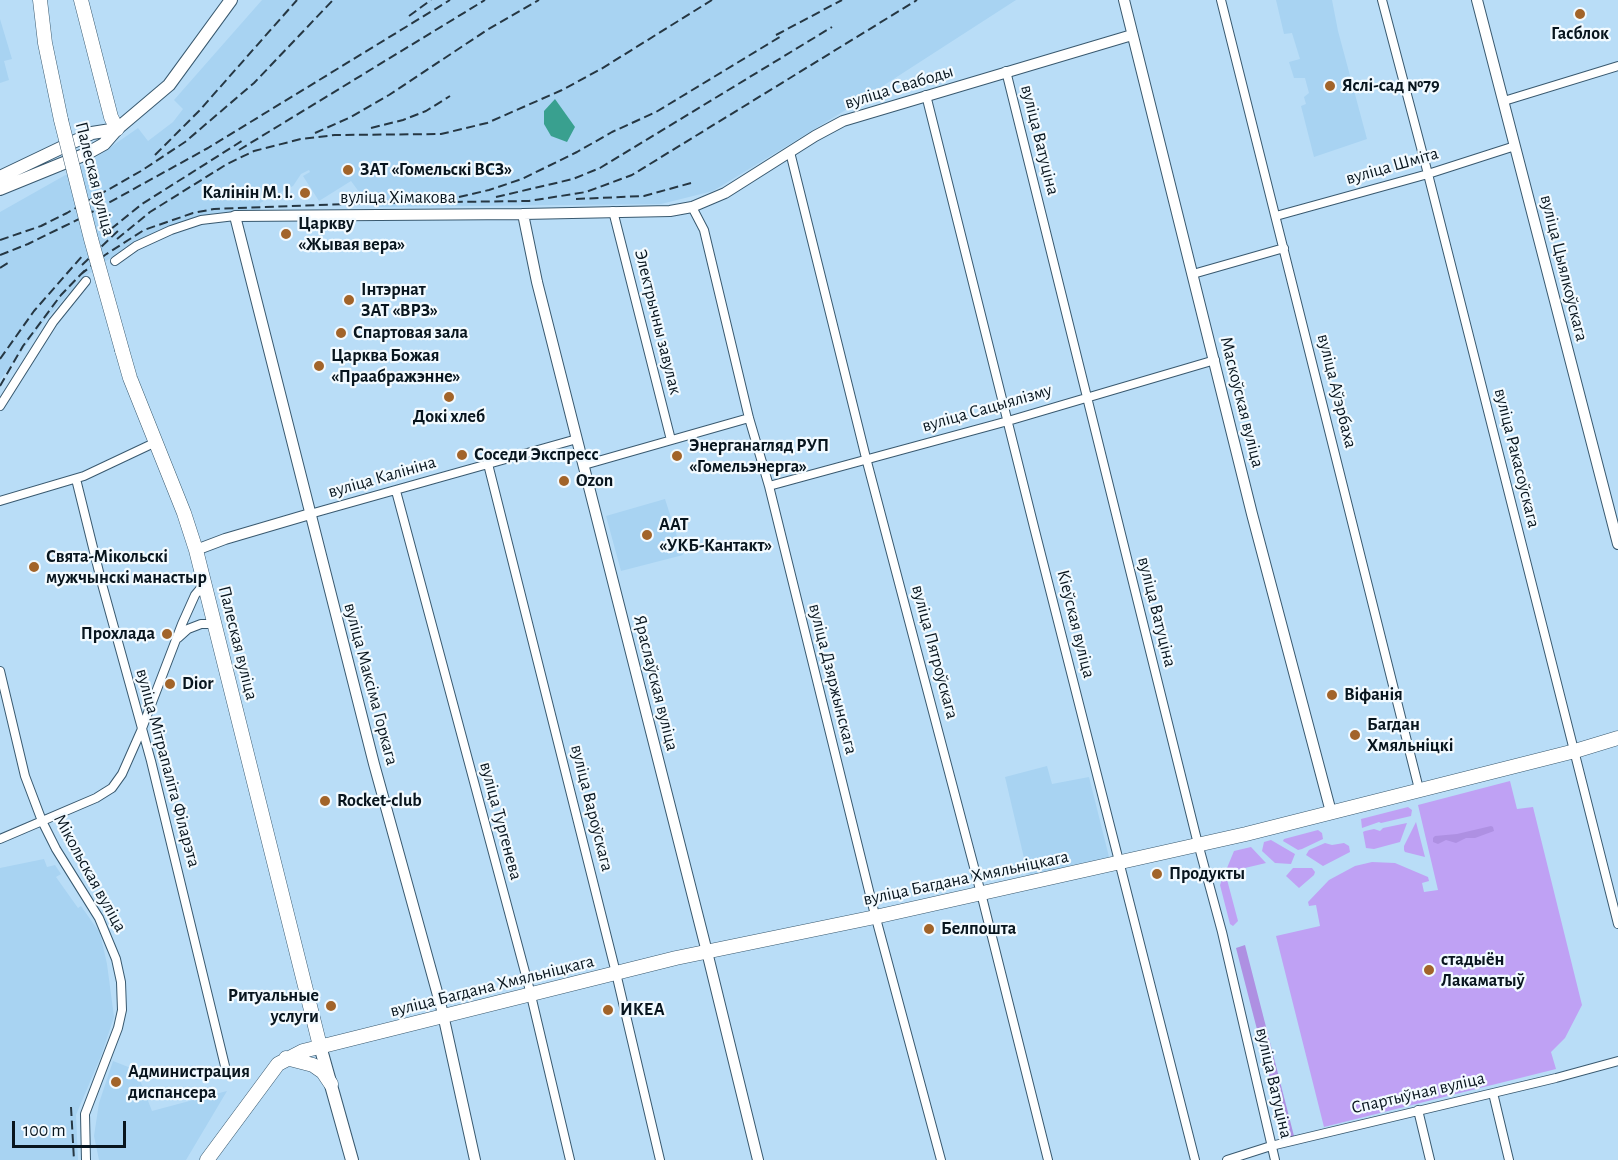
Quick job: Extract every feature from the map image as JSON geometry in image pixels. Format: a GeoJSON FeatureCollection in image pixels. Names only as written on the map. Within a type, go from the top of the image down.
{"type":"FeatureCollection","features":[{"type":"Feature","properties":{"kind":"main road","name":"Палеская вуліца"},"geometry":{"type":"LineString","coordinates":[[40,0],[45,43],[61,120],[122,350],[154,443],[180,504],[196,550],[320,1046],[352,1160]]}},
{"type":"Feature","properties":{"kind":"main road"},"geometry":{"type":"LineString","coordinates":[[81,0],[111,117],[117,129]]}},
{"type":"Feature","properties":{"kind":"main road"},"geometry":{"type":"LineString","coordinates":[[0,189],[92,133],[117,129],[170,85],[231,0]]}},
{"type":"Feature","properties":{"kind":"main road"},"geometry":{"type":"LineString","coordinates":[[0,177],[28,170]]}},
{"type":"Feature","properties":{"kind":"main road","name":"вуліца Багдана Хмяльніцкага"},"geometry":{"type":"LineString","coordinates":[[286,1058],[320,1046],[616,973],[1198,845],[1575,751],[1618,738]]}},
{"type":"Feature","properties":{"kind":"main road"},"geometry":{"type":"LineString","coordinates":[[207,1160],[278,1064],[286,1058],[313,1065],[323,1072],[332,1084]]}},
{"type":"Feature","properties":{"kind":"street","name":"Маскоўская вуліца"},"geometry":{"type":"LineString","coordinates":[[1124,0],[1252,514],[1331,812]]}},
{"type":"Feature","properties":{"kind":"street","name":"вуліца Аўэрбаха"},"geometry":{"type":"LineString","coordinates":[[1221,0],[1419,789]]}},
{"type":"Feature","properties":{"kind":"street","name":"вуліца Ракасоўскага"},"geometry":{"type":"LineString","coordinates":[[1382,0],[1618,924]]}},
{"type":"Feature","properties":{"kind":"street","name":"вуліца Цыялкоўскага"},"geometry":{"type":"LineString","coordinates":[[1477,0],[1618,544]]}},
{"type":"Feature","properties":{"kind":"street","name":"вуліца Свабоды"},"geometry":{"type":"LineString","coordinates":[[692,207],[725,193],[843,121],[1132,35]]}},
{"type":"Feature","properties":{"kind":"street"},"geometry":{"type":"LineString","coordinates":[[1504,101],[1618,66]]}},
{"type":"Feature","properties":{"kind":"street","name":"вуліца Ватуціна"},"geometry":{"type":"LineString","coordinates":[[1006,71],[1198,845],[1222,932],[1275,1160]]}},
{"type":"Feature","properties":{"kind":"street","name":"Кіеўская вуліца"},"geometry":{"type":"LineString","coordinates":[[926,95],[1195,1160]]}},
{"type":"Feature","properties":{"kind":"street","name":"вуліца Шміта"},"geometry":{"type":"LineString","coordinates":[[1276,216],[1428,174],[1515,146]]}},
{"type":"Feature","properties":{"kind":"street","name":"вуліца Пятроўскага"},"geometry":{"type":"LineString","coordinates":[[790,152],[1048,1160]]}},
{"type":"Feature","properties":{"kind":"street","name":"вуліца Хімакова"},"geometry":{"type":"LineString","coordinates":[[115,261],[136,246],[171,231],[201,220],[235,216],[524,214],[670,211],[692,207]]}},
{"type":"Feature","properties":{"kind":"street","name":"вуліца Дзяржынскага"},"geometry":{"type":"LineString","coordinates":[[692,207],[704,230],[875,917],[941,1160]]}},
{"type":"Feature","properties":{"kind":"street","name":"Электрычны завулак"},"geometry":{"type":"LineString","coordinates":[[613,211],[671,440]]}},
{"type":"Feature","properties":{"kind":"street","name":"Яраслаўская вуліца"},"geometry":{"type":"LineString","coordinates":[[524,214],[537,282],[758,1160]]}},
{"type":"Feature","properties":{"kind":"street","name":"вуліца Максіма Горкага"},"geometry":{"type":"LineString","coordinates":[[235,216],[310,514],[442,1017],[476,1160]]}},
{"type":"Feature","properties":{"kind":"street"},"geometry":{"type":"LineString","coordinates":[[1193,274],[1284,248]]}},
{"type":"Feature","properties":{"kind":"street"},"geometry":{"type":"LineString","coordinates":[[0,406],[52,322],[86,281]]}},
{"type":"Feature","properties":{"kind":"street","name":"вуліца Сацыялізму"},"geometry":{"type":"LineString","coordinates":[[769,486],[1008,421],[1215,360]]}},
{"type":"Feature","properties":{"kind":"street"},"geometry":{"type":"LineString","coordinates":[[584,465],[749,418]]}},
{"type":"Feature","properties":{"kind":"street","name":"вуліца Калініна"},"geometry":{"type":"LineString","coordinates":[[196,550],[310,514],[577,439]]}},
{"type":"Feature","properties":{"kind":"street"},"geometry":{"type":"LineString","coordinates":[[0,501],[76,479],[154,443]]}},
{"type":"Feature","properties":{"kind":"street","name":"вуліца Вароўскага"},"geometry":{"type":"LineString","coordinates":[[488,464],[616,973],[660,1160]]}},
{"type":"Feature","properties":{"kind":"street","name":"вуліца Мітрапаліта Філарэта"},"geometry":{"type":"LineString","coordinates":[[76,479],[141,731],[151,760],[225,1065]]}},
{"type":"Feature","properties":{"kind":"street","name":"вуліца Тургенева"},"geometry":{"type":"LineString","coordinates":[[396,491],[530,994],[570,1160]]}},
{"type":"Feature","properties":{"kind":"street"},"geometry":{"type":"LineString","coordinates":[[0,839],[96,798],[112,788],[122,774],[141,731],[195,595],[205,583]]}},
{"type":"Feature","properties":{"kind":"street","name":"Палеская вуліца"},"geometry":{"type":"LineString","coordinates":[[191,607],[193,618],[201,624]]}},
{"type":"Feature","properties":{"kind":"street"},"geometry":{"type":"LineString","coordinates":[[177,638],[188,629],[201,624],[215,624]]}},
{"type":"Feature","properties":{"kind":"street","name":"Мікольская вуліца"},"geometry":{"type":"LineString","coordinates":[[0,671],[26,776],[42,821],[56,849],[99,918],[116,959],[122,1010],[118,1028],[85,1114],[86,1160]]}},
{"type":"Feature","properties":{"kind":"street","name":"Спартыўная вуліца"},"geometry":{"type":"LineString","coordinates":[[1227,1160],[1271,1146],[1618,1061]]}},
{"type":"Feature","properties":{"kind":"street"},"geometry":{"type":"LineString","coordinates":[[1492,1093],[1509,1160]]}},
{"type":"Feature","properties":{"kind":"street"},"geometry":{"type":"LineString","coordinates":[[1418,1110],[1430,1160]]}},
{"type":"Feature","properties":{"kind":"shaded area","name":"ЗАТ «Гомельскі ВСЗ»"},"geometry":{"type":"Polygon","coordinates":[[[262,0],[1016,0],[844,111],[713,191],[661,204],[376,207],[370,198],[365,200],[351,181],[319,201],[303,176],[310,172],[309,170],[301,174],[293,186],[260,203],[260,211],[216,213],[192,218],[130,244],[83,278],[45,320],[0,380],[0,212],[92,160],[138,128],[148,141],[173,122],[183,109],[174,100],[262,0]]]}},
{"type":"Feature","properties":{"kind":"shaded area","name":"Яслі-сад №79"},"geometry":{"type":"Polygon","coordinates":[[[1276,0],[1332,0],[1367,139],[1314,157],[1301,106],[1306,104],[1304,97],[1309,93],[1305,78],[1294,78],[1289,62],[1300,59],[1292,33],[1284,34],[1276,0]]]}},
{"type":"Feature","properties":{"kind":"shaded area"},"geometry":{"type":"Polygon","coordinates":[[[0,19],[12,59],[4,61],[9,80],[0,83],[0,19]]]}},
{"type":"Feature","properties":{"kind":"shaded area"},"geometry":{"type":"Polygon","coordinates":[[[555,99],[575,127],[567,142],[551,136],[544,124],[544,111],[555,99]]]}},
{"type":"Feature","properties":{"kind":"shaded area"},"geometry":{"type":"Polygon","coordinates":[[[665,499],[683,555],[621,571],[606,516],[665,499]]]}},
{"type":"Feature","properties":{"kind":"shaded area"},"geometry":{"type":"Polygon","coordinates":[[[1047,766],[1052,784],[1089,777],[1109,857],[1028,875],[1005,777],[1047,766]]]}},
{"type":"Feature","properties":{"kind":"shaded area","name":"стадыён Лакаматыў"},"geometry":{"type":"Polygon","coordinates":[[[1510,781],[1517,809],[1533,807],[1582,1005],[1565,1038],[1551,1052],[1556,1069],[1324,1127],[1276,936],[1320,926],[1316,905],[1309,906],[1308,902],[1329,880],[1355,866],[1372,862],[1395,863],[1428,877],[1429,881],[1422,883],[1424,892],[1438,890],[1418,805],[1510,781]]]}},
{"type":"Feature","properties":{"kind":"shaded area"},"geometry":{"type":"Polygon","coordinates":[[[1408,807],[1412,810],[1411,816],[1362,828],[1361,819],[1408,807]]]}},
{"type":"Feature","properties":{"kind":"shaded area"},"geometry":{"type":"Polygon","coordinates":[[[1416,822],[1425,857],[1404,850],[1416,822]]]}},
{"type":"Feature","properties":{"kind":"shaded area"},"geometry":{"type":"Polygon","coordinates":[[[1407,823],[1400,842],[1374,849],[1366,848],[1363,832],[1374,829],[1380,831],[1383,828],[1407,823]]]}},
{"type":"Feature","properties":{"kind":"shaded area"},"geometry":{"type":"Polygon","coordinates":[[[1491,826],[1494,831],[1475,838],[1466,838],[1456,843],[1446,840],[1438,844],[1433,842],[1435,836],[1457,834],[1491,826]]]}},
{"type":"Feature","properties":{"kind":"shaded area"},"geometry":{"type":"Polygon","coordinates":[[[1318,830],[1322,833],[1323,839],[1302,849],[1298,850],[1283,841],[1284,839],[1318,830]]]}},
{"type":"Feature","properties":{"kind":"shaded area"},"geometry":{"type":"Polygon","coordinates":[[[1271,840],[1295,854],[1291,864],[1275,863],[1262,851],[1264,842],[1271,840]]]}},
{"type":"Feature","properties":{"kind":"shaded area"},"geometry":{"type":"Polygon","coordinates":[[[1325,843],[1332,845],[1344,843],[1349,846],[1350,852],[1323,866],[1306,855],[1309,850],[1325,843]]]}},
{"type":"Feature","properties":{"kind":"shaded area"},"geometry":{"type":"Polygon","coordinates":[[[1251,847],[1266,863],[1228,872],[1227,868],[1234,851],[1251,847]]]}},
{"type":"Feature","properties":{"kind":"shaded area"},"geometry":{"type":"Polygon","coordinates":[[[44,859],[47,867],[55,865],[61,874],[56,877],[78,908],[81,906],[100,933],[107,964],[114,1017],[101,1056],[76,1115],[78,1160],[0,1160],[0,868],[44,859]]]}},
{"type":"Feature","properties":{"kind":"shaded area"},"geometry":{"type":"Polygon","coordinates":[[[1293,868],[1312,868],[1315,872],[1299,888],[1286,876],[1293,868]]]}},
{"type":"Feature","properties":{"kind":"shaded area"},"geometry":{"type":"Polygon","coordinates":[[[1225,872],[1238,921],[1233,926],[1230,924],[1220,885],[1225,872]]]}},
{"type":"Feature","properties":{"kind":"shaded area"},"geometry":{"type":"Polygon","coordinates":[[[1245,945],[1294,1136],[1285,1138],[1236,948],[1245,945]]]}},
{"type":"Feature","properties":{"kind":"shaded area"},"geometry":{"type":"Polygon","coordinates":[[[113,1061],[136,1070],[152,1111],[227,1091],[186,1160],[99,1160],[94,1136],[99,1103],[113,1061]]]}},
{"type":"Feature","properties":{"kind":"railway"},"geometry":{"type":"LineString","coordinates":[[155,155],[199,111],[297,0]]}},
{"type":"Feature","properties":{"kind":"railway"},"geometry":{"type":"LineString","coordinates":[[0,240],[41,226],[67,213],[141,171],[185,142],[254,83],[333,0]]}},
{"type":"Feature","properties":{"kind":"railway"},"geometry":{"type":"LineString","coordinates":[[409,16],[431,0]]}},
{"type":"Feature","properties":{"kind":"railway"},"geometry":{"type":"LineString","coordinates":[[0,255],[81,218],[208,148],[450,0]]}},
{"type":"Feature","properties":{"kind":"railway"},"geometry":{"type":"LineString","coordinates":[[239,150],[485,0]]}},
{"type":"Feature","properties":{"kind":"railway"},"geometry":{"type":"LineString","coordinates":[[315,133],[351,117],[389,95],[487,30],[539,0]]}},
{"type":"Feature","properties":{"kind":"railway"},"geometry":{"type":"LineString","coordinates":[[117,239],[150,212],[227,164],[254,151],[301,139],[335,135],[441,134],[487,123],[562,90],[601,69],[712,0]]}},
{"type":"Feature","properties":{"kind":"railway"},"geometry":{"type":"LineString","coordinates":[[776,35],[842,0]]}},
{"type":"Feature","properties":{"kind":"railway"},"geometry":{"type":"LineString","coordinates":[[80,275],[105,255],[144,230],[193,213],[214,209],[373,203],[529,201],[586,192],[632,175],[917,0]]}},
{"type":"Feature","properties":{"kind":"railway"},"geometry":{"type":"LineString","coordinates":[[496,197],[573,179],[600,168],[832,27]]}},
{"type":"Feature","properties":{"kind":"railway"},"geometry":{"type":"LineString","coordinates":[[459,197],[522,179],[577,152],[612,132],[656,112],[783,35]]}},
{"type":"Feature","properties":{"kind":"railway"},"geometry":{"type":"LineString","coordinates":[[371,128],[403,120],[426,111],[450,96]]}},
{"type":"Feature","properties":{"kind":"railway"},"geometry":{"type":"LineString","coordinates":[[111,229],[142,204],[245,139]]}},
{"type":"Feature","properties":{"kind":"railway"},"geometry":{"type":"LineString","coordinates":[[576,199],[644,196],[691,183]]}},
{"type":"Feature","properties":{"kind":"railway"},"geometry":{"type":"LineString","coordinates":[[82,265],[121,228]]}},
{"type":"Feature","properties":{"kind":"railway"},"geometry":{"type":"LineString","coordinates":[[0,359],[34,311],[84,254]]}},
{"type":"Feature","properties":{"kind":"railway"},"geometry":{"type":"LineString","coordinates":[[0,268],[11,261]]}},
{"type":"Feature","properties":{"kind":"railway"},"geometry":{"type":"LineString","coordinates":[[0,386],[23,346],[61,295],[87,268]]}},
{"type":"Feature","properties":{"kind":"railway"},"geometry":{"type":"LineString","coordinates":[[71,1107],[74,1160]]}},
{"type":"Feature","properties":{"kind":"place","name":"Гасблок"},"geometry":{"type":"Point","coordinates":[1580,14]}},
{"type":"Feature","properties":{"kind":"place","name":"Яслі-сад №79"},"geometry":{"type":"Point","coordinates":[1330,86]}},
{"type":"Feature","properties":{"kind":"place","name":"ЗАТ «Гомельскі ВСЗ»"},"geometry":{"type":"Point","coordinates":[348,170]}},
{"type":"Feature","properties":{"kind":"place","name":"Калінін М. І."},"geometry":{"type":"Point","coordinates":[305,193]}},
{"type":"Feature","properties":{"kind":"place","name":"Царкву «Жывая вера»"},"geometry":{"type":"Point","coordinates":[286,234]}},
{"type":"Feature","properties":{"kind":"place","name":"Інтэрнат ЗАТ «ВРЗ»"},"geometry":{"type":"Point","coordinates":[349,300]}},
{"type":"Feature","properties":{"kind":"place","name":"Спартовая зала"},"geometry":{"type":"Point","coordinates":[341,333]}},
{"type":"Feature","properties":{"kind":"place","name":"Царква Божая «Праабражэнне»"},"geometry":{"type":"Point","coordinates":[319,366]}},
{"type":"Feature","properties":{"kind":"place","name":"Докі хлеб"},"geometry":{"type":"Point","coordinates":[449,397]}},
{"type":"Feature","properties":{"kind":"place","name":"Соседи Экспресс"},"geometry":{"type":"Point","coordinates":[462,455]}},
{"type":"Feature","properties":{"kind":"place","name":"Энерганагляд РУП «Гомельэнерга»"},"geometry":{"type":"Point","coordinates":[677,456]}},
{"type":"Feature","properties":{"kind":"place","name":"Ozon"},"geometry":{"type":"Point","coordinates":[564,481]}},
{"type":"Feature","properties":{"kind":"place","name":"ААТ «УКБ-Кантакт»"},"geometry":{"type":"Point","coordinates":[647,535]}},
{"type":"Feature","properties":{"kind":"place","name":"Свята-Мікольскі мужчынскі манастыр"},"geometry":{"type":"Point","coordinates":[34,567]}},
{"type":"Feature","properties":{"kind":"place","name":"Прохлада"},"geometry":{"type":"Point","coordinates":[167,634]}},
{"type":"Feature","properties":{"kind":"place","name":"Dior"},"geometry":{"type":"Point","coordinates":[170,684]}},
{"type":"Feature","properties":{"kind":"place","name":"Віфанія"},"geometry":{"type":"Point","coordinates":[1332,695]}},
{"type":"Feature","properties":{"kind":"place","name":"Багдан Хмяльніцкі"},"geometry":{"type":"Point","coordinates":[1355,735]}},
{"type":"Feature","properties":{"kind":"place","name":"Rocket-club"},"geometry":{"type":"Point","coordinates":[325,801]}},
{"type":"Feature","properties":{"kind":"place","name":"Продукты"},"geometry":{"type":"Point","coordinates":[1157,874]}},
{"type":"Feature","properties":{"kind":"place","name":"Белпошта"},"geometry":{"type":"Point","coordinates":[929,929]}},
{"type":"Feature","properties":{"kind":"place","name":"стадыён Лакаматыў"},"geometry":{"type":"Point","coordinates":[1429,970]}},
{"type":"Feature","properties":{"kind":"place","name":"Ритуальные услуги"},"geometry":{"type":"Point","coordinates":[331,1006]}},
{"type":"Feature","properties":{"kind":"place","name":"ИКЕА"},"geometry":{"type":"Point","coordinates":[608,1010]}},
{"type":"Feature","properties":{"kind":"place","name":"Администрация диспансера"},"geometry":{"type":"Point","coordinates":[116,1082]}}]}
